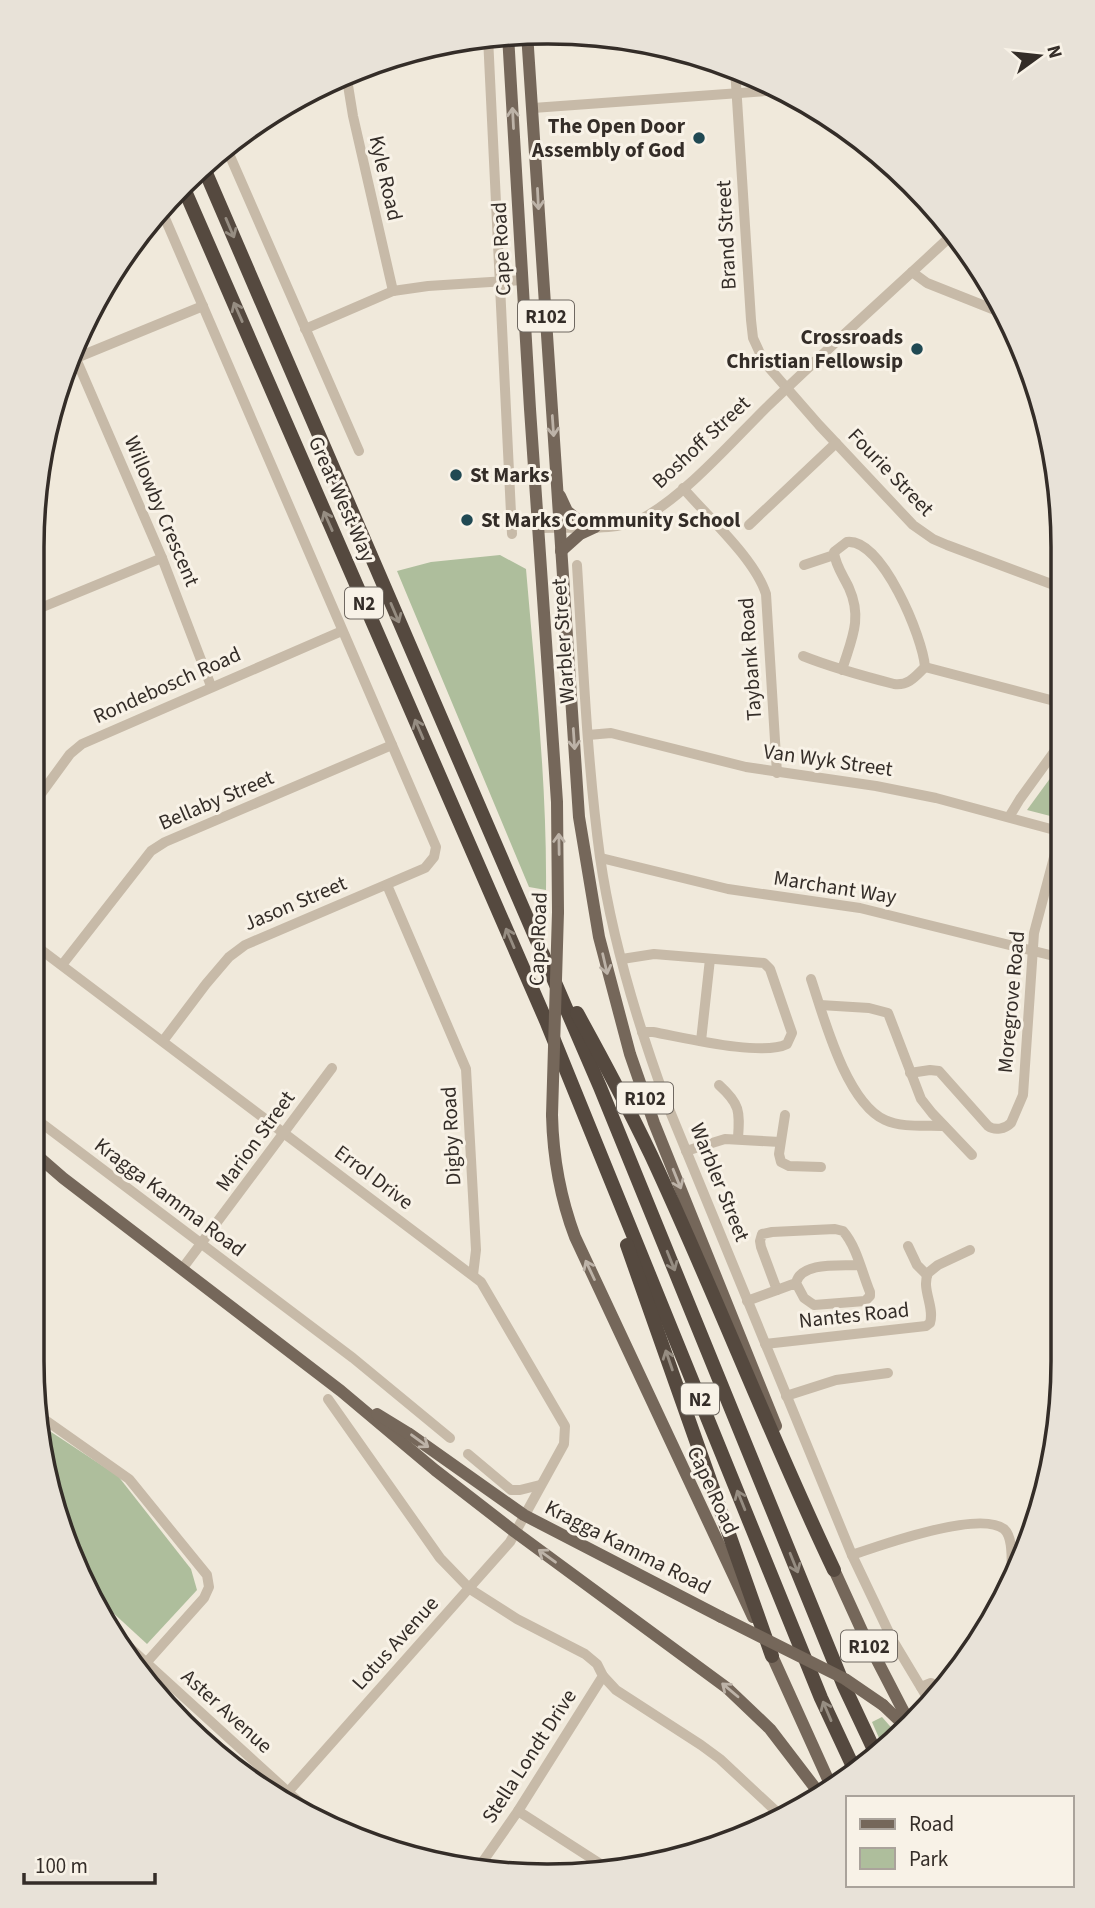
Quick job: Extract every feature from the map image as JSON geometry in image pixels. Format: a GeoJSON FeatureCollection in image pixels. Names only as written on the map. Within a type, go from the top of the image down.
{"type":"FeatureCollection","features":[{"type":"Feature","properties":{"kind":"highway","name":"Great West Way"},"geometry":{"type":"LineString","coordinates":[[208,175],[537,938]]}},
{"type":"Feature","properties":{"kind":"highway","name":"Great West Way"},"geometry":{"type":"LineString","coordinates":[[187,195],[547,1023]]}},
{"type":"Feature","properties":{"kind":"highway"},"geometry":{"type":"LineString","coordinates":[[537,938],[652,1157],[803,1505],[834,1570]]}},
{"type":"Feature","properties":{"kind":"highway","name":"N2"},"geometry":{"type":"LineString","coordinates":[[537,938],[844,1686],[872,1745]]}},
{"type":"Feature","properties":{"kind":"highway"},"geometry":{"type":"LineString","coordinates":[[547,1023],[772,1656]]}},
{"type":"Feature","properties":{"kind":"highway","name":"N2"},"geometry":{"type":"LineString","coordinates":[[547,1023],[821,1698],[851,1762]]}},
{"type":"Feature","properties":{"kind":"main road","name":"Cape Road"},"geometry":{"type":"LineString","coordinates":[[528,45],[581,829],[594,913],[616,1008],[650,1112],[834,1570],[867,1642],[906,1715]]}},
{"type":"Feature","properties":{"kind":"main road","name":"Cape Road"},"geometry":{"type":"LineString","coordinates":[[509,46],[558,814],[552,1115],[557,1171],[564,1205],[575,1237],[828,1779]]}},
{"type":"Feature","properties":{"kind":"main road"},"geometry":{"type":"LineString","coordinates":[[556,486],[567,511],[591,527],[561,551]]}},
{"type":"Feature","properties":{"kind":"main road","name":"Kragga Kamma Road"},"geometry":{"type":"LineString","coordinates":[[44,1161],[341,1391],[435,1470],[515,1532],[736,1696],[771,1729],[815,1787]]}},
{"type":"Feature","properties":{"kind":"main road","name":"Kragga Kamma Road"},"geometry":{"type":"LineString","coordinates":[[44,1167],[63,1178]]}},
{"type":"Feature","properties":{"kind":"main road","name":"Kragga Kamma Road"},"geometry":{"type":"LineString","coordinates":[[341,1391],[408,1433],[524,1515],[845,1679],[883,1705],[900,1721]]}},
{"type":"Feature","properties":{"kind":"street","name":"Cape Road"},"geometry":{"type":"LineString","coordinates":[[488,47],[512,534]]}},
{"type":"Feature","properties":{"kind":"street","name":"Brand Street"},"geometry":{"type":"LineString","coordinates":[[737,81],[753,338],[764,362],[786,388]]}},
{"type":"Feature","properties":{"kind":"street","name":"Kyle Road"},"geometry":{"type":"LineString","coordinates":[[348,85],[355,128],[393,290]]}},
{"type":"Feature","properties":{"kind":"street"},"geometry":{"type":"LineString","coordinates":[[533,108],[760,91]]}},
{"type":"Feature","properties":{"kind":"street","name":"Great West Way"},"geometry":{"type":"LineString","coordinates":[[230,157],[359,452]]}},
{"type":"Feature","properties":{"kind":"street"},"geometry":{"type":"LineString","coordinates":[[165,219],[393,746]]}},
{"type":"Feature","properties":{"kind":"street","name":"Boshoff Street"},"geometry":{"type":"LineString","coordinates":[[538,528],[591,527],[643,518],[683,488],[786,388],[947,241]]}},
{"type":"Feature","properties":{"kind":"street"},"geometry":{"type":"LineString","coordinates":[[912,272],[927,283],[990,308]]}},
{"type":"Feature","properties":{"kind":"street"},"geometry":{"type":"LineString","coordinates":[[304,329],[393,290],[522,280]]}},
{"type":"Feature","properties":{"kind":"street"},"geometry":{"type":"LineString","coordinates":[[84,352],[203,306]]}},
{"type":"Feature","properties":{"kind":"street","name":"Willowby Crescent"},"geometry":{"type":"LineString","coordinates":[[79,364],[162,558],[211,686]]}},
{"type":"Feature","properties":{"kind":"street","name":"Fourie Street"},"geometry":{"type":"LineString","coordinates":[[786,388],[898,511],[923,533],[947,545],[1051,584]]}},
{"type":"Feature","properties":{"kind":"street"},"geometry":{"type":"LineString","coordinates":[[749,525],[836,443]]}},
{"type":"Feature","properties":{"kind":"street","name":"Taybank Road"},"geometry":{"type":"LineString","coordinates":[[683,488],[747,560],[763,584],[766,594],[777,773]]}},
{"type":"Feature","properties":{"kind":"street"},"geometry":{"type":"LineString","coordinates":[[842,670],[857,613],[851,592],[834,555],[836,549],[850,541],[858,542],[875,557],[887,573],[916,630],[922,645],[925,667]]}},
{"type":"Feature","properties":{"kind":"street"},"geometry":{"type":"LineString","coordinates":[[804,565],[834,555]]}},
{"type":"Feature","properties":{"kind":"street"},"geometry":{"type":"LineString","coordinates":[[44,606],[162,558]]}},
{"type":"Feature","properties":{"kind":"street","name":"Warbler Street"},"geometry":{"type":"LineString","coordinates":[[577,565],[588,735],[601,858],[622,959],[642,1032],[686,1152],[852,1555],[892,1639],[925,1694]]}},
{"type":"Feature","properties":{"kind":"street","name":"Rondebosch Road"},"geometry":{"type":"LineString","coordinates":[[44,790],[70,754],[82,744],[342,631]]}},
{"type":"Feature","properties":{"kind":"street"},"geometry":{"type":"LineString","coordinates":[[803,656],[842,670],[900,685],[909,682],[925,667]]}},
{"type":"Feature","properties":{"kind":"street"},"geometry":{"type":"LineString","coordinates":[[925,667],[1051,700]]}},
{"type":"Feature","properties":{"kind":"street","name":"Van Wyk Street"},"geometry":{"type":"LineString","coordinates":[[588,735],[611,733],[777,773],[897,790],[1051,829]]}},
{"type":"Feature","properties":{"kind":"street","name":"Jason Street"},"geometry":{"type":"LineString","coordinates":[[163,1041],[206,984],[238,949],[387,885],[425,867],[434,857],[435,840],[393,746]]}},
{"type":"Feature","properties":{"kind":"street","name":"Bellaby Street"},"geometry":{"type":"LineString","coordinates":[[62,965],[151,851],[165,842],[393,746]]}},
{"type":"Feature","properties":{"kind":"street"},"geometry":{"type":"LineString","coordinates":[[1009,817],[1051,756]]}},
{"type":"Feature","properties":{"kind":"street","name":"Marchant Way"},"geometry":{"type":"LineString","coordinates":[[601,858],[728,889],[860,908],[1051,955]]}},
{"type":"Feature","properties":{"kind":"street","name":"Moregrove Road"},"geometry":{"type":"LineString","coordinates":[[909,1073],[939,1071],[981,1120],[992,1128],[1011,1123],[1023,1095],[1034,933],[1051,872]]}},
{"type":"Feature","properties":{"kind":"street","name":"Digby Road"},"geometry":{"type":"LineString","coordinates":[[387,885],[466,1069],[475,1250],[473,1275]]}},
{"type":"Feature","properties":{"kind":"street","name":"Errol Drive"},"geometry":{"type":"LineString","coordinates":[[44,952],[473,1275],[485,1288],[565,1426],[564,1444],[524,1515]]}},
{"type":"Feature","properties":{"kind":"street"},"geometry":{"type":"LineString","coordinates":[[622,959],[648,953],[768,965],[792,1037],[787,1044],[777,1047],[739,1046],[642,1032]]}},
{"type":"Feature","properties":{"kind":"street"},"geometry":{"type":"LineString","coordinates":[[702,1041],[710,959]]}},
{"type":"Feature","properties":{"kind":"street"},"geometry":{"type":"LineString","coordinates":[[811,979],[840,1060],[860,1100],[888,1121],[944,1126]]}},
{"type":"Feature","properties":{"kind":"street"},"geometry":{"type":"LineString","coordinates":[[820,1005],[869,1008],[888,1013],[921,1099],[972,1155]]}},
{"type":"Feature","properties":{"kind":"street","name":"Marion Street"},"geometry":{"type":"LineString","coordinates":[[182,1269],[332,1068]]}},
{"type":"Feature","properties":{"kind":"street"},"geometry":{"type":"LineString","coordinates":[[719,1085],[730,1095],[739,1110],[738,1138]]}},
{"type":"Feature","properties":{"kind":"street"},"geometry":{"type":"LineString","coordinates":[[785,1115],[779,1159],[784,1165],[821,1167]]}},
{"type":"Feature","properties":{"kind":"street","name":"Kragga Kamma Road"},"geometry":{"type":"LineString","coordinates":[[44,1125],[353,1358],[450,1438]]}},
{"type":"Feature","properties":{"kind":"street"},"geometry":{"type":"LineString","coordinates":[[686,1152],[713,1141],[738,1138],[780,1142]]}},
{"type":"Feature","properties":{"kind":"street"},"geometry":{"type":"LineString","coordinates":[[777,1290],[761,1247],[760,1237],[766,1232],[840,1230],[849,1239],[870,1292],[869,1299],[814,1305],[804,1298],[796,1283],[797,1276],[805,1269],[859,1265]]}},
{"type":"Feature","properties":{"kind":"street"},"geometry":{"type":"LineString","coordinates":[[908,1246],[917,1265],[927,1275]]}},
{"type":"Feature","properties":{"kind":"street","name":"Nantes Road"},"geometry":{"type":"LineString","coordinates":[[765,1344],[928,1325],[932,1317],[925,1286],[927,1275],[938,1265],[970,1250]]}},
{"type":"Feature","properties":{"kind":"street"},"geometry":{"type":"LineString","coordinates":[[747,1301],[796,1283]]}},
{"type":"Feature","properties":{"kind":"street"},"geometry":{"type":"LineString","coordinates":[[786,1396],[836,1380],[888,1373]]}},
{"type":"Feature","properties":{"kind":"street"},"geometry":{"type":"LineString","coordinates":[[328,1399],[440,1558],[470,1590]]}},
{"type":"Feature","properties":{"kind":"street"},"geometry":{"type":"LineString","coordinates":[[48,1422],[129,1479],[207,1575],[209,1587],[204,1598],[146,1663]]}},
{"type":"Feature","properties":{"kind":"street"},"geometry":{"type":"LineString","coordinates":[[468,1454],[511,1490],[540,1485]]}},
{"type":"Feature","properties":{"kind":"street","name":"Lotus Avenue"},"geometry":{"type":"LineString","coordinates":[[288,1792],[470,1590],[510,1542],[524,1515]]}},
{"type":"Feature","properties":{"kind":"street"},"geometry":{"type":"LineString","coordinates":[[852,1555],[927,1532],[969,1523],[984,1523],[1004,1530],[1009,1535],[1011,1558]]}},
{"type":"Feature","properties":{"kind":"street","name":"Stella Londt Drive"},"geometry":{"type":"LineString","coordinates":[[470,1590],[517,1619],[585,1654],[597,1664],[603,1676],[484,1860]]}},
{"type":"Feature","properties":{"kind":"street","name":"Aster Avenue"},"geometry":{"type":"LineString","coordinates":[[144,1661],[287,1792]]}},
{"type":"Feature","properties":{"kind":"street"},"geometry":{"type":"LineString","coordinates":[[603,1676],[622,1694],[720,1759],[774,1810]]}},
{"type":"Feature","properties":{"kind":"street"},"geometry":{"type":"LineString","coordinates":[[921,1687],[933,1684]]}},
{"type":"Feature","properties":{"kind":"street"},"geometry":{"type":"LineString","coordinates":[[518,1811],[596,1862]]}},
{"type":"Feature","properties":{"kind":"green space"},"geometry":{"type":"Polygon","coordinates":[[[500,555],[526,569],[537,689],[546,890],[529,887],[397,571],[431,562],[500,555]]]}},
{"type":"Feature","properties":{"kind":"green space"},"geometry":{"type":"Polygon","coordinates":[[[1051,777],[1051,816],[1027,810],[1051,777]]]}},
{"type":"Feature","properties":{"kind":"green space"},"geometry":{"type":"Polygon","coordinates":[[[49,1430],[118,1476],[191,1569],[197,1590],[147,1644],[110,1610],[82,1553],[61,1491],[49,1430]]]}},
{"type":"Feature","properties":{"kind":"green space"},"geometry":{"type":"Polygon","coordinates":[[[882,1717],[892,1728],[880,1739],[872,1722],[882,1717]]]}},
{"type":"Feature","properties":{"kind":"place","name":"The Open Door Assembly of God"},"geometry":{"type":"Point","coordinates":[699,138]}},
{"type":"Feature","properties":{"kind":"place","name":"Crossroads Christian Fellowsip"},"geometry":{"type":"Point","coordinates":[917,349]}},
{"type":"Feature","properties":{"kind":"place","name":"St Marks"},"geometry":{"type":"Point","coordinates":[456,475]}},
{"type":"Feature","properties":{"kind":"place","name":"St Marks Community School"},"geometry":{"type":"Point","coordinates":[467,520]}}]}
